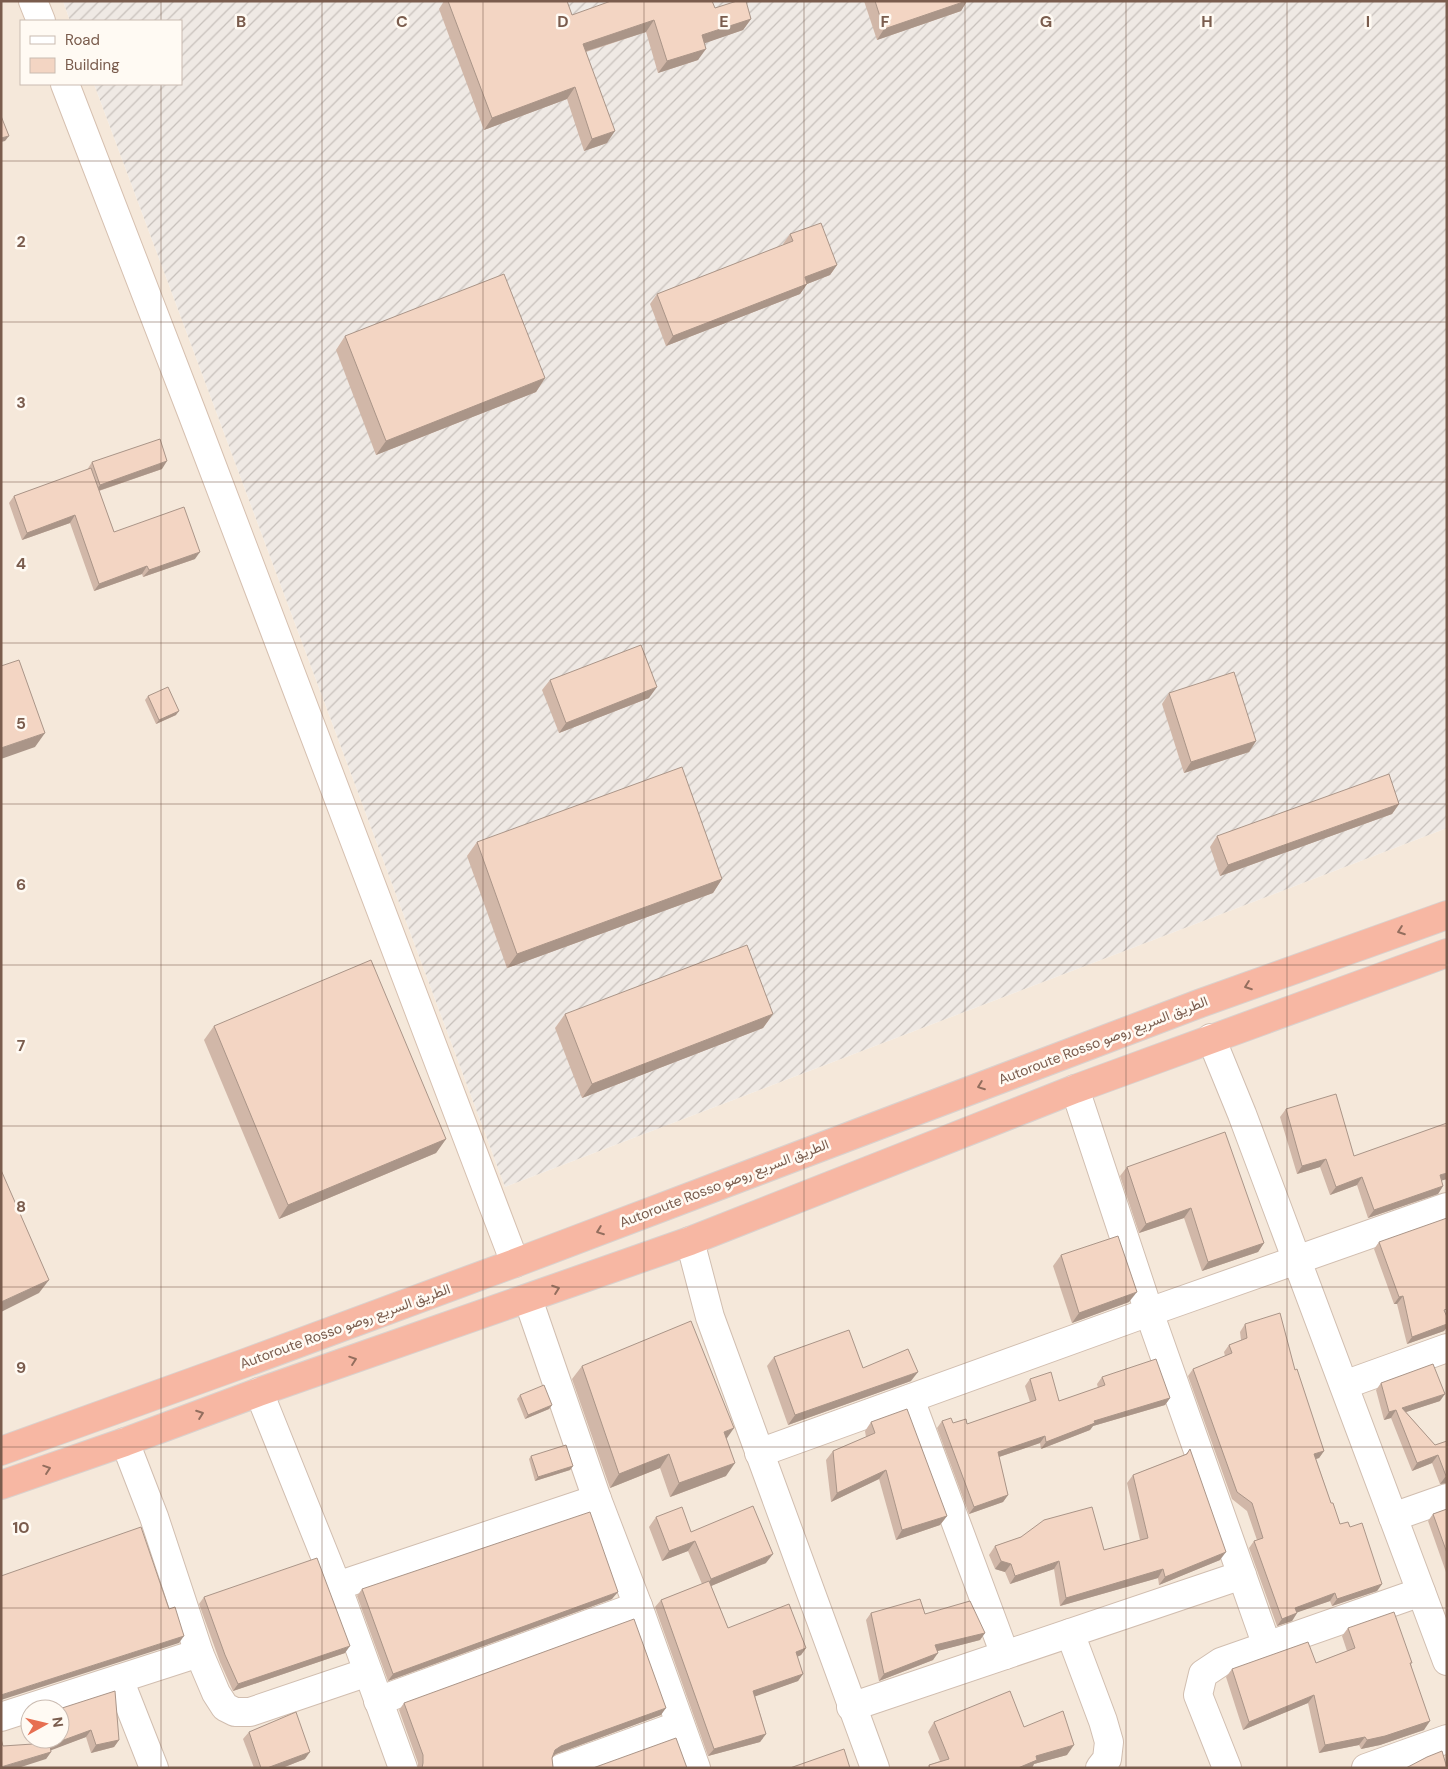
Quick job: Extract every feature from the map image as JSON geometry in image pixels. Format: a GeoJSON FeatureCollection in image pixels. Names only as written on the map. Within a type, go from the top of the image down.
{"type":"FeatureCollection","features":[{"type":"Feature","properties":{"kind":"highway","name":"Autoroute Rosso الطريق السريع روصو"},"geometry":{"type":"LineString","coordinates":[[1,1451],[515,1263],[1201,1002],[1447,915]]}},
{"type":"Feature","properties":{"kind":"highway"},"geometry":{"type":"LineString","coordinates":[[1,1485],[125,1442],[258,1392],[690,1241],[1075,1088],[1447,953]]}},
{"type":"Feature","properties":{"kind":"street"},"geometry":{"type":"LineString","coordinates":[[33,1],[41,20]]}},
{"type":"Feature","properties":{"kind":"street"},"geometry":{"type":"LineString","coordinates":[[65,85],[515,1263]]}},
{"type":"Feature","properties":{"kind":"street"},"geometry":{"type":"LineString","coordinates":[[1211,1038],[1242,1114],[1446,1658]]}},
{"type":"Feature","properties":{"kind":"street"},"geometry":{"type":"LineString","coordinates":[[1075,1088],[1149,1312],[1267,1646]]}},
{"type":"Feature","properties":{"kind":"street"},"geometry":{"type":"LineString","coordinates":[[759,1453],[1447,1206]]}},
{"type":"Feature","properties":{"kind":"street"},"geometry":{"type":"LineString","coordinates":[[690,1241],[710,1317],[851,1707],[875,1768]]}},
{"type":"Feature","properties":{"kind":"street"},"geometry":{"type":"LineString","coordinates":[[528,1299],[597,1499],[638,1606],[696,1768]]}},
{"type":"Feature","properties":{"kind":"street"},"geometry":{"type":"LineString","coordinates":[[1344,1385],[1447,1348]]}},
{"type":"Feature","properties":{"kind":"street"},"geometry":{"type":"LineString","coordinates":[[258,1392],[337,1586],[403,1768]]}},
{"type":"Feature","properties":{"kind":"street"},"geometry":{"type":"LineString","coordinates":[[910,1399],[1005,1655]]}},
{"type":"Feature","properties":{"kind":"street"},"geometry":{"type":"LineString","coordinates":[[125,1442],[154,1516],[199,1653],[216,1693],[225,1707],[235,1712],[250,1712],[368,1672]]}},
{"type":"Feature","properties":{"kind":"street"},"geometry":{"type":"LineString","coordinates":[[1393,1517],[1447,1498]]}},
{"type":"Feature","properties":{"kind":"street"},"geometry":{"type":"LineString","coordinates":[[337,1586],[597,1499]]}},
{"type":"Feature","properties":{"kind":"street"},"geometry":{"type":"LineString","coordinates":[[851,1707],[1242,1575]]}},
{"type":"Feature","properties":{"kind":"street"},"geometry":{"type":"LineString","coordinates":[[1226,1768],[1198,1695],[1203,1674],[1221,1662],[1421,1592]]}},
{"type":"Feature","properties":{"kind":"street"},"geometry":{"type":"LineString","coordinates":[[378,1701],[638,1606]]}},
{"type":"Feature","properties":{"kind":"street"},"geometry":{"type":"LineString","coordinates":[[1070,1633],[1109,1742],[1107,1759],[1100,1768]]}},
{"type":"Feature","properties":{"kind":"street"},"geometry":{"type":"LineString","coordinates":[[1,1717],[199,1653]]}},
{"type":"Feature","properties":{"kind":"street"},"geometry":{"type":"LineString","coordinates":[[119,1678],[154,1768]]}},
{"type":"Feature","properties":{"kind":"street"},"geometry":{"type":"LineString","coordinates":[[562,1768],[680,1725]]}},
{"type":"Feature","properties":{"kind":"street"},"geometry":{"type":"LineString","coordinates":[[1366,1768],[1447,1739]]}},
{"type":"Feature","properties":{"kind":"shaded area"},"geometry":{"type":"Polygon","coordinates":[[[1,1],[63,1],[70,20],[20,20],[20,85],[94,85],[505,1187],[1447,828],[1447,1768],[1,1768],[1,1]]]}},
{"type":"Feature","properties":{"kind":"shaded area"},"geometry":{"type":"Polygon","coordinates":[[[63,1],[1447,1],[1447,828],[505,1187],[94,85],[182,85],[182,20],[70,20],[63,1]]]}},
{"type":"Feature","properties":{"kind":"building"},"geometry":{"type":"Polygon","coordinates":[[[448,1],[567,1],[572,15],[611,1],[712,1],[715,8],[737,1],[746,1],[751,19],[702,35],[706,49],[667,61],[654,20],[583,44],[615,131],[592,139],[575,87],[492,118],[448,1]]]}},
{"type":"Feature","properties":{"kind":"building"},"geometry":{"type":"Polygon","coordinates":[[[875,1],[966,1],[884,29],[875,1]]]}},
{"type":"Feature","properties":{"kind":"building"},"geometry":{"type":"Polygon","coordinates":[[[1,116],[9,136],[1,138],[1,116]]]}},
{"type":"Feature","properties":{"kind":"building"},"geometry":{"type":"Polygon","coordinates":[[[821,223],[837,265],[805,277],[807,284],[673,336],[657,294],[793,241],[790,234],[821,223]]]}},
{"type":"Feature","properties":{"kind":"building"},"geometry":{"type":"Polygon","coordinates":[[[504,274],[545,378],[386,441],[345,336],[504,274]]]}},
{"type":"Feature","properties":{"kind":"building"},"geometry":{"type":"Polygon","coordinates":[[[160,439],[167,461],[100,485],[92,462],[160,439]]]}},
{"type":"Feature","properties":{"kind":"building"},"geometry":{"type":"Polygon","coordinates":[[[91,468],[114,532],[184,507],[200,552],[149,570],[147,566],[99,584],[75,515],[27,533],[14,496],[91,468]]]}},
{"type":"Feature","properties":{"kind":"building"},"geometry":{"type":"Polygon","coordinates":[[[641,645],[657,687],[566,723],[550,680],[641,645]]]}},
{"type":"Feature","properties":{"kind":"building"},"geometry":{"type":"Polygon","coordinates":[[[19,660],[45,733],[1,748],[1,666],[19,660]]]}},
{"type":"Feature","properties":{"kind":"building"},"geometry":{"type":"Polygon","coordinates":[[[1234,672],[1256,741],[1191,762],[1169,693],[1234,672]]]}},
{"type":"Feature","properties":{"kind":"building"},"geometry":{"type":"Polygon","coordinates":[[[168,687],[179,711],[159,720],[148,696],[168,687]]]}},
{"type":"Feature","properties":{"kind":"building"},"geometry":{"type":"Polygon","coordinates":[[[682,767],[722,879],[517,954],[477,842],[682,767]]]}},
{"type":"Feature","properties":{"kind":"building"},"geometry":{"type":"Polygon","coordinates":[[[1389,774],[1399,804],[1228,865],[1217,836],[1389,774]]]}},
{"type":"Feature","properties":{"kind":"building"},"geometry":{"type":"Polygon","coordinates":[[[747,945],[773,1014],[592,1084],[565,1014],[747,945]]]}},
{"type":"Feature","properties":{"kind":"building"},"geometry":{"type":"Polygon","coordinates":[[[371,960],[446,1139],[288,1205],[214,1026],[371,960]]]}},
{"type":"Feature","properties":{"kind":"building"},"geometry":{"type":"Polygon","coordinates":[[[1336,1094],[1354,1156],[1447,1123],[1447,1173],[1440,1175],[1443,1186],[1374,1210],[1362,1177],[1336,1187],[1326,1159],[1302,1166],[1286,1109],[1336,1094]]]}},
{"type":"Feature","properties":{"kind":"building"},"geometry":{"type":"Polygon","coordinates":[[[1225,1132],[1264,1243],[1208,1262],[1191,1208],[1146,1224],[1127,1167],[1225,1132]]]}},
{"type":"Feature","properties":{"kind":"building"},"geometry":{"type":"Polygon","coordinates":[[[1,1170],[49,1280],[1,1302],[1,1170]]]}},
{"type":"Feature","properties":{"kind":"building"},"geometry":{"type":"Polygon","coordinates":[[[1447,1218],[1447,1309],[1444,1310],[1447,1324],[1412,1337],[1403,1296],[1399,1297],[1379,1242],[1447,1218]]]}},
{"type":"Feature","properties":{"kind":"building"},"geometry":{"type":"Polygon","coordinates":[[[1118,1236],[1137,1292],[1079,1313],[1061,1255],[1118,1236]]]}},
{"type":"Feature","properties":{"kind":"building"},"geometry":{"type":"Polygon","coordinates":[[[1280,1313],[1295,1370],[1297,1369],[1324,1451],[1314,1454],[1331,1503],[1333,1503],[1340,1524],[1348,1522],[1350,1527],[1362,1523],[1382,1584],[1337,1599],[1335,1593],[1295,1608],[1297,1613],[1282,1619],[1254,1541],[1263,1538],[1252,1503],[1237,1492],[1193,1369],[1232,1353],[1229,1345],[1247,1338],[1245,1324],[1280,1313]]]}},
{"type":"Feature","properties":{"kind":"building"},"geometry":{"type":"Polygon","coordinates":[[[691,1321],[734,1428],[724,1432],[735,1463],[679,1483],[669,1454],[619,1474],[582,1366],[691,1321]]]}},
{"type":"Feature","properties":{"kind":"building"},"geometry":{"type":"Polygon","coordinates":[[[849,1330],[863,1368],[908,1349],[918,1372],[795,1415],[774,1357],[849,1330]]]}},
{"type":"Feature","properties":{"kind":"building"},"geometry":{"type":"Polygon","coordinates":[[[1156,1359],[1170,1398],[1094,1421],[1095,1423],[1046,1442],[1045,1436],[998,1452],[1008,1495],[974,1507],[942,1421],[951,1418],[953,1423],[966,1419],[967,1424],[1036,1400],[1030,1379],[1051,1372],[1059,1401],[1105,1385],[1102,1377],[1156,1359]]]}},
{"type":"Feature","properties":{"kind":"building"},"geometry":{"type":"Polygon","coordinates":[[[1433,1364],[1445,1394],[1402,1408],[1435,1445],[1447,1441],[1447,1476],[1438,1455],[1417,1463],[1396,1410],[1389,1412],[1381,1383],[1433,1364]]]}},
{"type":"Feature","properties":{"kind":"building"},"geometry":{"type":"Polygon","coordinates":[[[544,1385],[552,1405],[528,1415],[520,1395],[544,1385]]]}},
{"type":"Feature","properties":{"kind":"building"},"geometry":{"type":"Polygon","coordinates":[[[907,1409],[947,1516],[902,1530],[886,1470],[837,1493],[833,1451],[875,1433],[871,1422],[907,1409]]]}},
{"type":"Feature","properties":{"kind":"building"},"geometry":{"type":"Polygon","coordinates":[[[566,1445],[573,1466],[538,1477],[531,1456],[566,1445]]]}},
{"type":"Feature","properties":{"kind":"building"},"geometry":{"type":"Polygon","coordinates":[[[1190,1449],[1226,1552],[1165,1577],[1163,1569],[1066,1598],[1059,1561],[1015,1576],[1011,1564],[1001,1561],[995,1546],[1021,1537],[1044,1520],[1092,1507],[1104,1550],[1148,1538],[1133,1475],[1187,1454],[1190,1449]]]}},
{"type":"Feature","properties":{"kind":"building"},"geometry":{"type":"Polygon","coordinates":[[[753,1506],[773,1554],[711,1579],[695,1541],[669,1551],[656,1517],[682,1507],[691,1532],[753,1506]]]}},
{"type":"Feature","properties":{"kind":"building"},"geometry":{"type":"Polygon","coordinates":[[[1447,1509],[1447,1553],[1433,1514],[1447,1509]]]}},
{"type":"Feature","properties":{"kind":"building"},"geometry":{"type":"Polygon","coordinates":[[[590,1512],[618,1592],[393,1674],[362,1589],[590,1512]]]}},
{"type":"Feature","properties":{"kind":"building"},"geometry":{"type":"Polygon","coordinates":[[[141,1527],[169,1609],[175,1607],[184,1636],[1,1695],[1,1576],[141,1527]]]}},
{"type":"Feature","properties":{"kind":"building"},"geometry":{"type":"Polygon","coordinates":[[[317,1558],[350,1646],[238,1684],[225,1655],[204,1597],[317,1558]]]}},
{"type":"Feature","properties":{"kind":"building"},"geometry":{"type":"Polygon","coordinates":[[[709,1581],[728,1628],[789,1604],[806,1648],[796,1652],[803,1674],[753,1691],[766,1734],[714,1749],[661,1600],[709,1581]]]}},
{"type":"Feature","properties":{"kind":"building"},"geometry":{"type":"Polygon","coordinates":[[[920,1599],[925,1614],[970,1601],[985,1633],[935,1645],[938,1653],[884,1674],[871,1613],[920,1599]]]}},
{"type":"Feature","properties":{"kind":"building"},"geometry":{"type":"Polygon","coordinates":[[[1394,1612],[1430,1721],[1385,1736],[1367,1740],[1365,1737],[1325,1745],[1314,1695],[1249,1722],[1232,1669],[1308,1642],[1316,1663],[1355,1648],[1348,1628],[1394,1612]]]}},
{"type":"Feature","properties":{"kind":"building"},"geometry":{"type":"Polygon","coordinates":[[[634,1619],[666,1708],[561,1746],[555,1750],[552,1758],[553,1768],[422,1768],[423,1755],[404,1703],[634,1619]]]}},
{"type":"Feature","properties":{"kind":"building"},"geometry":{"type":"Polygon","coordinates":[[[115,1691],[119,1740],[96,1745],[91,1730],[70,1738],[70,1705],[115,1691]]]}},
{"type":"Feature","properties":{"kind":"building"},"geometry":{"type":"Polygon","coordinates":[[[1010,1691],[1024,1727],[1063,1711],[1074,1745],[1036,1756],[1037,1760],[1018,1768],[930,1768],[929,1765],[949,1759],[934,1722],[1010,1691]]]}},
{"type":"Feature","properties":{"kind":"building"},"geometry":{"type":"Polygon","coordinates":[[[296,1712],[310,1752],[267,1768],[261,1768],[249,1732],[296,1712]]]}},
{"type":"Feature","properties":{"kind":"building"},"geometry":{"type":"Polygon","coordinates":[[[676,1738],[687,1768],[593,1768],[676,1738]]]}},
{"type":"Feature","properties":{"kind":"building"},"geometry":{"type":"Polygon","coordinates":[[[1,1739],[3,1746],[20,1745],[20,1749],[51,1749],[51,1752],[1,1767],[1,1739]]]}},
{"type":"Feature","properties":{"kind":"building"},"geometry":{"type":"Polygon","coordinates":[[[844,1749],[850,1768],[790,1768],[844,1749]]]}},
{"type":"Feature","properties":{"kind":"building"},"geometry":{"type":"Polygon","coordinates":[[[1442,1751],[1447,1768],[1406,1768],[1427,1757],[1442,1751]]]}}]}
